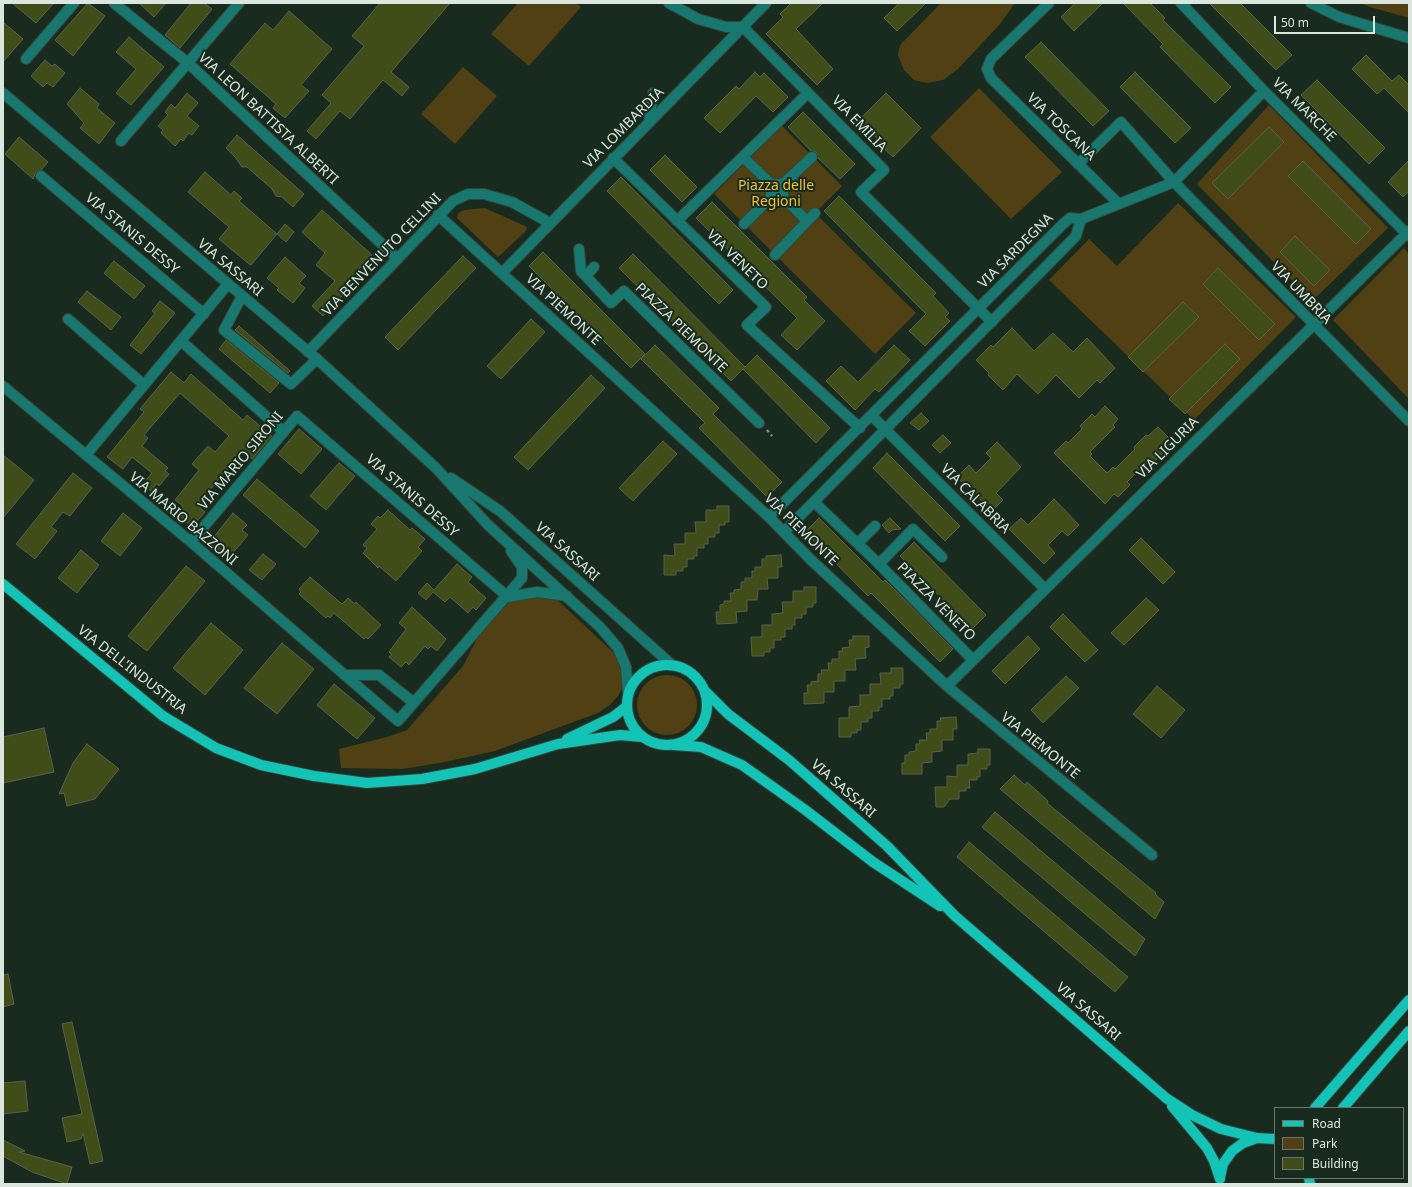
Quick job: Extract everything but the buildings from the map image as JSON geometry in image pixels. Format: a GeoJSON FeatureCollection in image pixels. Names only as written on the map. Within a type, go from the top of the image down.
{"type":"FeatureCollection","features":[{"type":"Feature","properties":{"kind":"main road","name":"VIA DELL'INDUSTRIA"},"geometry":{"type":"LineString","coordinates":[[3,584],[163,716],[216,748],[261,765],[314,776],[367,783],[422,779],[475,769],[558,744],[620,735],[642,737]]}},
{"type":"Feature","properties":{"kind":"main road"},"geometry":{"type":"LineString","coordinates":[[672,665],[692,673],[704,691],[707,698],[706,714],[700,728],[688,739],[673,745],[654,743],[642,737],[633,726],[626,707],[628,693],[636,679],[642,673],[656,666],[672,665]]}},
{"type":"Feature","properties":{"kind":"main road","name":"VIA SASSARI"},"geometry":{"type":"LineString","coordinates":[[704,691],[728,714],[789,760],[887,846],[955,916],[1166,1098],[1192,1115],[1221,1130],[1257,1138]]}},
{"type":"Feature","properties":{"kind":"main road","name":"VIA DELL'INDUSTRIA"},"geometry":{"type":"LineString","coordinates":[[558,744],[613,717],[626,707]]}},
{"type":"Feature","properties":{"kind":"main road","name":"VIA SASSARI"},"geometry":{"type":"LineString","coordinates":[[673,745],[701,747],[742,765],[804,808],[873,862],[955,916]]}},
{"type":"Feature","properties":{"kind":"main road"},"geometry":{"type":"LineString","coordinates":[[1316,1107],[1409,1000]]}},
{"type":"Feature","properties":{"kind":"main road"},"geometry":{"type":"LineString","coordinates":[[1344,1107],[1409,1031]]}},
{"type":"Feature","properties":{"kind":"main road","name":"VIA SASSARI"},"geometry":{"type":"LineString","coordinates":[[1166,1098],[1207,1148],[1214,1161],[1220,1181]]}},
{"type":"Feature","properties":{"kind":"main road"},"geometry":{"type":"LineString","coordinates":[[1220,1181],[1224,1164],[1232,1152],[1243,1143],[1257,1138],[1274,1138]]}},
{"type":"Feature","properties":{"kind":"street"},"geometry":{"type":"LineString","coordinates":[[26,59],[74,3]]}},
{"type":"Feature","properties":{"kind":"street","name":"VIA LEON BATTISTA ALBERTI"},"geometry":{"type":"LineString","coordinates":[[114,3],[188,63],[398,259]]}},
{"type":"Feature","properties":{"kind":"street"},"geometry":{"type":"LineString","coordinates":[[121,141],[239,3]]}},
{"type":"Feature","properties":{"kind":"street"},"geometry":{"type":"LineString","coordinates":[[669,3],[698,19],[726,27],[743,27]]}},
{"type":"Feature","properties":{"kind":"street","name":"VIA LOMBARDIA"},"geometry":{"type":"LineString","coordinates":[[502,273],[550,222],[766,3]]}},
{"type":"Feature","properties":{"kind":"street","name":"VIA TOSCANA"},"geometry":{"type":"LineString","coordinates":[[1048,3],[991,59],[987,69],[991,78],[1119,204]]}},
{"type":"Feature","properties":{"kind":"street","name":"VIA MARCHE"},"geometry":{"type":"LineString","coordinates":[[1181,3],[1264,91],[1408,233]]}},
{"type":"Feature","properties":{"kind":"street"},"geometry":{"type":"LineString","coordinates":[[1311,3],[1339,16],[1409,38]]}},
{"type":"Feature","properties":{"kind":"street","name":"VIA EMILIA"},"geometry":{"type":"LineString","coordinates":[[743,27],[884,170],[861,192],[979,308]]}},
{"type":"Feature","properties":{"kind":"street"},"geometry":{"type":"LineString","coordinates":[[1174,182],[1264,91]]}},
{"type":"Feature","properties":{"kind":"street","name":"VIA SASSARI"},"geometry":{"type":"LineString","coordinates":[[3,93],[313,356],[436,468],[501,536],[600,627],[618,648],[626,667],[628,693]]}},
{"type":"Feature","properties":{"kind":"street"},"geometry":{"type":"LineString","coordinates":[[650,122],[653,93]]}},
{"type":"Feature","properties":{"kind":"street"},"geometry":{"type":"LineString","coordinates":[[677,220],[808,93]]}},
{"type":"Feature","properties":{"kind":"street","name":"VIA UMBRIA"},"geometry":{"type":"LineString","coordinates":[[1078,164],[1120,122],[1174,182],[1312,325],[1409,422]]}},
{"type":"Feature","properties":{"kind":"street"},"geometry":{"type":"LineString","coordinates":[[742,157],[771,184],[783,184],[812,157]]}},
{"type":"Feature","properties":{"kind":"street","name":"VIA VENETO"},"geometry":{"type":"LineString","coordinates":[[614,158],[766,307],[747,325],[860,428]]}},
{"type":"Feature","properties":{"kind":"street","name":"VIA STANIS DESSY"},"geometry":{"type":"LineString","coordinates":[[41,176],[204,314]]}},
{"type":"Feature","properties":{"kind":"street","name":"VIA SARDEGNA"},"geometry":{"type":"LineString","coordinates":[[769,517],[1070,218],[1082,219],[1174,182]]}},
{"type":"Feature","properties":{"kind":"street"},"geometry":{"type":"LineString","coordinates":[[771,184],[771,197]]}},
{"type":"Feature","properties":{"kind":"street"},"geometry":{"type":"LineString","coordinates":[[783,184],[783,197]]}},
{"type":"Feature","properties":{"kind":"street","name":"VIA BENVENUTO CELLINI"},"geometry":{"type":"LineString","coordinates":[[242,296],[224,330],[291,384],[313,356],[398,259],[438,215],[453,201],[468,194],[484,194],[512,202],[550,222]]}},
{"type":"Feature","properties":{"kind":"street"},"geometry":{"type":"LineString","coordinates":[[744,224],[771,197],[783,197],[807,220]]}},
{"type":"Feature","properties":{"kind":"street"},"geometry":{"type":"LineString","coordinates":[[775,255],[815,213]]}},
{"type":"Feature","properties":{"kind":"street","name":"VIA PIEMONTE"},"geometry":{"type":"LineString","coordinates":[[438,215],[769,517],[947,686],[1152,855]]}},
{"type":"Feature","properties":{"kind":"street"},"geometry":{"type":"LineString","coordinates":[[784,532],[1076,236],[1082,219]]}},
{"type":"Feature","properties":{"kind":"street","name":"VIA LIGURIA"},"geometry":{"type":"LineString","coordinates":[[947,686],[1312,325],[1408,233]]}},
{"type":"Feature","properties":{"kind":"street","name":"PIAZZA PIEMONTE"},"geometry":{"type":"LineString","coordinates":[[579,249],[581,271],[611,303],[624,290],[759,423]]}},
{"type":"Feature","properties":{"kind":"street"},"geometry":{"type":"LineString","coordinates":[[586,276],[594,267]]}},
{"type":"Feature","properties":{"kind":"street"},"geometry":{"type":"LineString","coordinates":[[86,455],[228,284]]}},
{"type":"Feature","properties":{"kind":"street","name":"VIA SARDEGNA"},"geometry":{"type":"LineString","coordinates":[[979,308],[992,322]]}},
{"type":"Feature","properties":{"kind":"street"},"geometry":{"type":"LineString","coordinates":[[68,319],[144,385]]}},
{"type":"Feature","properties":{"kind":"street"},"geometry":{"type":"LineString","coordinates":[[181,342],[284,432]]}},
{"type":"Feature","properties":{"kind":"street","name":"VIA MARIO BAZZONI"},"geometry":{"type":"LineString","coordinates":[[3,386],[191,542],[398,721],[414,703]]}},
{"type":"Feature","properties":{"kind":"street","name":"VIA STANIS DESSY"},"geometry":{"type":"LineString","coordinates":[[297,416],[508,597]]}},
{"type":"Feature","properties":{"kind":"street","name":"VIA MARIO SIRONI"},"geometry":{"type":"LineString","coordinates":[[191,542],[297,416]]}},
{"type":"Feature","properties":{"kind":"street"},"geometry":{"type":"LineString","coordinates":[[872,416],[885,429]]}},
{"type":"Feature","properties":{"kind":"street","name":"VIA CALABRIA"},"geometry":{"type":"LineString","coordinates":[[885,429],[1045,589]]}},
{"type":"Feature","properties":{"kind":"street","name":"VIA SASSARI"},"geometry":{"type":"LineString","coordinates":[[436,468],[500,511],[672,665]]}},
{"type":"Feature","properties":{"kind":"street","name":"PIAZZA VENETO"},"geometry":{"type":"LineString","coordinates":[[814,502],[879,564],[973,660]]}},
{"type":"Feature","properties":{"kind":"street"},"geometry":{"type":"LineString","coordinates":[[858,544],[875,526]]}},
{"type":"Feature","properties":{"kind":"street","name":"PIAZZA VENETO"},"geometry":{"type":"LineString","coordinates":[[879,564],[913,529],[942,557]]}},
{"type":"Feature","properties":{"kind":"street"},"geometry":{"type":"LineString","coordinates":[[344,674],[379,675],[414,703],[508,597],[522,578],[522,567],[501,536]]}},
{"type":"Feature","properties":{"kind":"street"},"geometry":{"type":"LineString","coordinates":[[508,597],[538,592],[567,596]]}},
{"type":"Feature","properties":{"kind":"green space"},"geometry":{"type":"Polygon","coordinates":[[[518,3],[576,3],[581,7],[529,66],[491,34],[518,3]]]}},
{"type":"Feature","properties":{"kind":"green space"},"geometry":{"type":"Polygon","coordinates":[[[941,3],[1015,3],[1000,24],[958,69],[943,80],[927,83],[914,80],[904,70],[898,55],[899,49],[901,44],[941,3]]]}},
{"type":"Feature","properties":{"kind":"green space"},"geometry":{"type":"Polygon","coordinates":[[[1360,3],[1409,3],[1409,18],[1370,7],[1360,3]]]}},
{"type":"Feature","properties":{"kind":"green space"},"geometry":{"type":"Polygon","coordinates":[[[463,67],[497,96],[455,144],[421,114],[463,67]]]}},
{"type":"Feature","properties":{"kind":"green space"},"geometry":{"type":"Polygon","coordinates":[[[979,88],[1062,172],[1011,219],[930,137],[979,88]]]}},
{"type":"Feature","properties":{"kind":"green space"},"geometry":{"type":"Polygon","coordinates":[[[1269,105],[1388,228],[1312,301],[1197,184],[1269,105]]]}},
{"type":"Feature","properties":{"kind":"green space","name":"Piazza delle Regioni"},"geometry":{"type":"Polygon","coordinates":[[[782,126],[842,186],[815,213],[916,313],[875,354],[714,194],[782,126]]]}},
{"type":"Feature","properties":{"kind":"green space"},"geometry":{"type":"Polygon","coordinates":[[[1178,203],[1296,317],[1194,420],[1049,280],[1089,239],[1117,266],[1178,203]]]}},
{"type":"Feature","properties":{"kind":"green space"},"geometry":{"type":"Polygon","coordinates":[[[485,208],[527,227],[526,231],[498,257],[457,218],[458,213],[464,210],[485,208]]]}},
{"type":"Feature","properties":{"kind":"green space"},"geometry":{"type":"Polygon","coordinates":[[[1404,248],[1409,254],[1409,399],[1333,320],[1404,248]]]}},
{"type":"Feature","properties":{"kind":"green space"},"geometry":{"type":"Polygon","coordinates":[[[551,594],[614,653],[620,666],[623,685],[619,695],[610,705],[598,713],[495,751],[440,763],[402,769],[341,768],[339,749],[387,737],[407,730],[463,666],[485,623],[508,597],[551,594]]]}},
{"type":"Feature","properties":{"kind":"green space"},"geometry":{"type":"Polygon","coordinates":[[[667,675],[684,680],[692,688],[697,705],[692,722],[684,730],[667,735],[650,730],[642,722],[637,705],[642,688],[650,680],[667,675]]]}}]}
